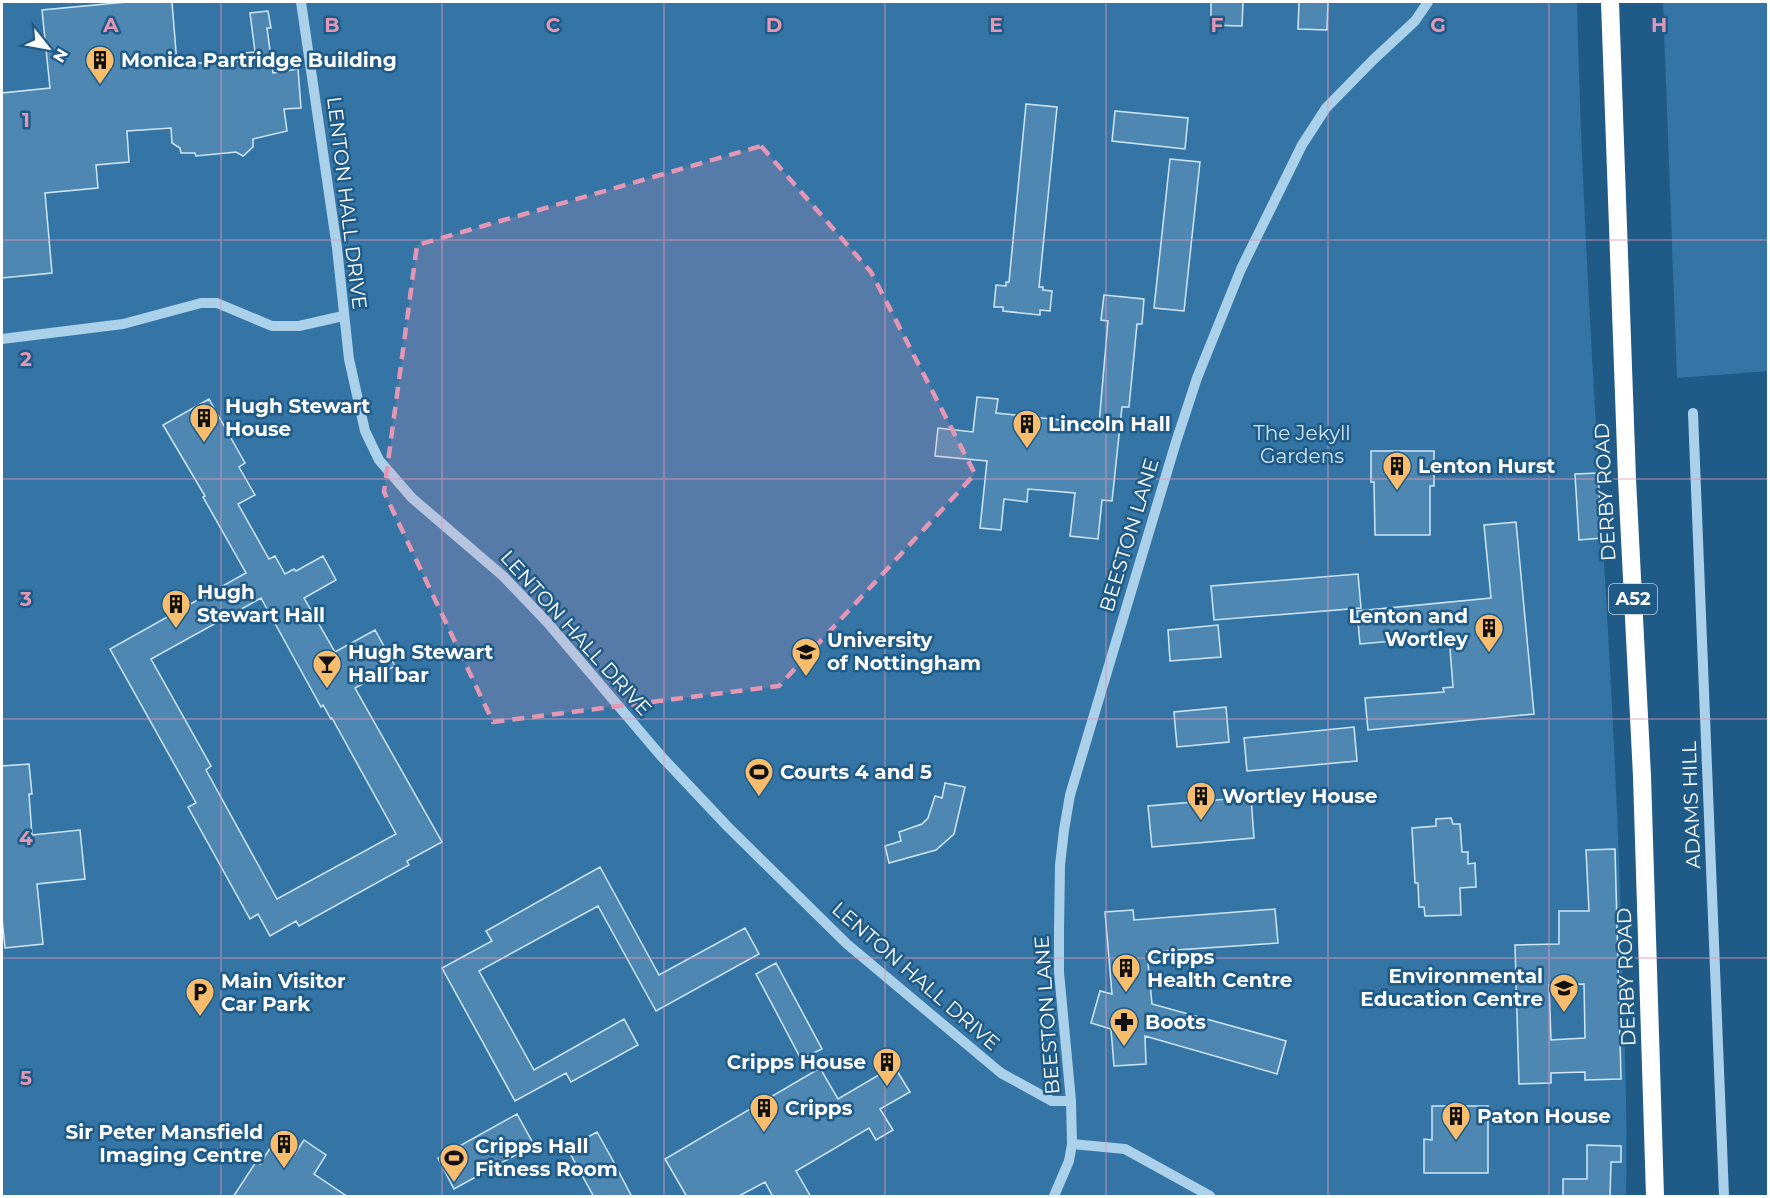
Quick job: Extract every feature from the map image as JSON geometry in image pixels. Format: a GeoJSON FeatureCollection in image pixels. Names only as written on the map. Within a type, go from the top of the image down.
{"type":"FeatureCollection","features":[{"type":"Feature","properties":{"kind":"highway","name":"DERBY ROAD"},"geometry":{"type":"LineString","coordinates":[[1610,2],[1627,479],[1642,776],[1655,1197]]}},
{"type":"Feature","properties":{"kind":"street","name":"LENTON HALL DRIVE"},"geometry":{"type":"LineString","coordinates":[[301,2],[337,248],[349,359],[365,432],[380,460],[412,498],[503,576],[547,622],[661,756],[847,944],[1001,1073],[1052,1101],[1071,1101]]}},
{"type":"Feature","properties":{"kind":"street","name":"BEESTON LANE"},"geometry":{"type":"LineString","coordinates":[[1054,1197],[1066,1168],[1072,1144],[1071,1101],[1059,972],[1060,865],[1064,830],[1070,795],[1176,442],[1197,378],[1237,279],[1302,145],[1326,108],[1414,21],[1428,2]]}},
{"type":"Feature","properties":{"kind":"street"},"geometry":{"type":"LineString","coordinates":[[2,339],[123,324],[201,303],[217,303],[234,308],[272,326],[299,326],[344,316]]}},
{"type":"Feature","properties":{"kind":"street","name":"ADAMS HILL"},"geometry":{"type":"LineString","coordinates":[[1693,413],[1724,1197]]}},
{"type":"Feature","properties":{"kind":"street"},"geometry":{"type":"LineString","coordinates":[[1072,1144],[1125,1149],[1210,1197]]}},
{"type":"Feature","properties":{"kind":"highlighted area"},"geometry":{"type":"Polygon","coordinates":[[[761,146],[871,272],[975,474],[779,686],[493,722],[384,492],[417,245],[761,146]]]}},
{"type":"Feature","properties":{"kind":"green space","name":"University of Nottingham"},"geometry":{"type":"Polygon","coordinates":[[[2,2],[1577,2],[1586,240],[1618,837],[1626,1196],[2,1196],[2,2]]]}},
{"type":"Feature","properties":{"kind":"green space"},"geometry":{"type":"Polygon","coordinates":[[[1663,2],[1768,2],[1768,371],[1677,378],[1663,2]]]}},
{"type":"Feature","properties":{"kind":"building"},"geometry":{"type":"Polygon","coordinates":[[[127,2],[172,2],[177,64],[246,61],[245,53],[255,52],[250,13],[268,11],[271,28],[267,28],[273,73],[298,69],[301,108],[284,109],[287,131],[253,139],[253,147],[243,156],[236,152],[196,156],[195,153],[181,153],[180,148],[172,143],[171,128],[127,131],[129,162],[96,165],[98,188],[45,193],[52,273],[2,278],[2,93],[50,88],[42,10],[127,2]]]}},
{"type":"Feature","properties":{"kind":"building"},"geometry":{"type":"Polygon","coordinates":[[[1211,2],[1243,2],[1242,26],[1211,25],[1211,2]]]}},
{"type":"Feature","properties":{"kind":"building"},"geometry":{"type":"Polygon","coordinates":[[[1299,2],[1328,2],[1327,30],[1298,29],[1299,2]]]}},
{"type":"Feature","properties":{"kind":"building"},"geometry":{"type":"Polygon","coordinates":[[[1026,104],[1057,107],[1039,287],[1052,291],[1050,311],[1040,310],[1040,315],[1003,311],[1003,307],[994,307],[996,285],[1006,286],[1006,282],[1009,282],[1026,104]]]}},
{"type":"Feature","properties":{"kind":"building"},"geometry":{"type":"Polygon","coordinates":[[[1115,111],[1188,118],[1185,149],[1112,141],[1115,111]]]}},
{"type":"Feature","properties":{"kind":"building"},"geometry":{"type":"Polygon","coordinates":[[[1170,159],[1200,162],[1184,311],[1154,308],[1170,159]]]}},
{"type":"Feature","properties":{"kind":"building","name":"Lincoln Hall"},"geometry":{"type":"Polygon","coordinates":[[[1104,295],[1144,299],[1142,324],[1137,324],[1129,407],[1122,407],[1112,501],[1102,500],[1098,539],[1070,536],[1075,493],[1028,489],[1027,502],[1004,499],[1001,530],[980,528],[987,461],[935,456],[938,428],[973,432],[977,397],[998,399],[996,413],[1099,424],[1108,321],[1101,320],[1104,295]]]}},
{"type":"Feature","properties":{"kind":"building"},"geometry":{"type":"Polygon","coordinates":[[[209,399],[245,463],[239,467],[255,495],[238,504],[269,559],[275,556],[285,574],[294,569],[296,571],[323,556],[336,580],[304,598],[335,652],[375,630],[395,666],[355,688],[442,842],[407,861],[409,865],[299,926],[296,921],[270,936],[258,914],[250,919],[188,807],[196,803],[110,649],[246,573],[203,497],[205,496],[163,425],[209,399]],[[261,598],[151,659],[211,766],[206,770],[277,899],[396,834],[332,718],[323,705],[321,707],[261,598]]]}},
{"type":"Feature","properties":{"kind":"building","name":"Lenton Hurst"},"geometry":{"type":"Polygon","coordinates":[[[1371,451],[1434,451],[1434,486],[1430,486],[1430,535],[1375,535],[1371,451]]]}},
{"type":"Feature","properties":{"kind":"building"},"geometry":{"type":"Polygon","coordinates":[[[1598,473],[1602,538],[1579,540],[1575,474],[1598,473]]]}},
{"type":"Feature","properties":{"kind":"building"},"geometry":{"type":"Polygon","coordinates":[[[1516,522],[1534,714],[1368,730],[1365,698],[1444,692],[1443,688],[1453,687],[1449,636],[1360,644],[1357,611],[1491,598],[1484,525],[1516,522]]]}},
{"type":"Feature","properties":{"kind":"building"},"geometry":{"type":"Polygon","coordinates":[[[1358,574],[1361,608],[1214,620],[1211,586],[1358,574]]]}},
{"type":"Feature","properties":{"kind":"building"},"geometry":{"type":"Polygon","coordinates":[[[1218,625],[1221,657],[1170,661],[1168,630],[1218,625]]]}},
{"type":"Feature","properties":{"kind":"building"},"geometry":{"type":"Polygon","coordinates":[[[1226,707],[1229,742],[1177,747],[1174,712],[1226,707]]]}},
{"type":"Feature","properties":{"kind":"building"},"geometry":{"type":"Polygon","coordinates":[[[1354,727],[1357,761],[1247,771],[1244,738],[1354,727]]]}},
{"type":"Feature","properties":{"kind":"building"},"geometry":{"type":"Polygon","coordinates":[[[29,764],[32,835],[80,830],[85,879],[37,884],[43,944],[5,948],[2,918],[2,766],[29,764]]]}},
{"type":"Feature","properties":{"kind":"building"},"geometry":{"type":"Polygon","coordinates":[[[945,783],[965,787],[954,834],[936,850],[889,863],[885,846],[901,841],[899,832],[922,824],[928,818],[935,796],[942,798],[945,783]]]}},
{"type":"Feature","properties":{"kind":"building","name":"Wortley House"},"geometry":{"type":"Polygon","coordinates":[[[1251,797],[1254,838],[1152,847],[1148,806],[1251,797]]]}},
{"type":"Feature","properties":{"kind":"building"},"geometry":{"type":"Polygon","coordinates":[[[1451,818],[1453,824],[1460,824],[1462,852],[1468,852],[1468,864],[1475,863],[1476,887],[1460,888],[1461,915],[1425,916],[1424,907],[1419,907],[1418,883],[1415,883],[1412,828],[1436,826],[1436,819],[1451,818]]]}},
{"type":"Feature","properties":{"kind":"building","name":"Environmental Education Centre"},"geometry":{"type":"Polygon","coordinates":[[[1615,849],[1621,1079],[1585,1080],[1585,1072],[1551,1073],[1551,1083],[1519,1084],[1515,945],[1559,944],[1559,911],[1589,911],[1586,850],[1615,849]],[[1584,984],[1549,985],[1551,1040],[1585,1038],[1584,984]]]}},
{"type":"Feature","properties":{"kind":"building"},"geometry":{"type":"Polygon","coordinates":[[[600,867],[659,975],[745,928],[759,954],[656,1011],[598,906],[479,971],[534,1070],[624,1019],[638,1045],[571,1082],[566,1073],[515,1101],[442,968],[492,941],[486,931],[600,867]]]}},
{"type":"Feature","properties":{"kind":"building","name":"Cripps Health Centre"},"geometry":{"type":"Polygon","coordinates":[[[1275,909],[1278,943],[1147,952],[1152,1004],[1286,1041],[1277,1074],[1145,1036],[1146,1064],[1114,1066],[1111,1029],[1091,1023],[1100,991],[1112,994],[1105,912],[1133,910],[1134,920],[1275,909]]]}},
{"type":"Feature","properties":{"kind":"building","name":"Cripps"},"geometry":{"type":"Polygon","coordinates":[[[776,963],[822,1049],[801,1059],[756,974],[776,963]]]}},
{"type":"Feature","properties":{"kind":"building","name":"Cripps"},"geometry":{"type":"Polygon","coordinates":[[[894,1066],[910,1092],[880,1109],[893,1130],[876,1140],[869,1128],[796,1171],[811,1197],[773,1197],[765,1182],[737,1197],[687,1197],[665,1159],[820,1068],[838,1099],[894,1066]]]}},
{"type":"Feature","properties":{"kind":"building","name":"Paton House"},"geometry":{"type":"Polygon","coordinates":[[[1432,1106],[1488,1106],[1488,1173],[1424,1173],[1424,1139],[1432,1140],[1432,1106]]]}},
{"type":"Feature","properties":{"kind":"building"},"geometry":{"type":"Polygon","coordinates":[[[517,1114],[534,1145],[454,1189],[438,1158],[517,1114]]]}},
{"type":"Feature","properties":{"kind":"building"},"geometry":{"type":"Polygon","coordinates":[[[597,1132],[632,1197],[594,1197],[567,1148],[597,1132]]]}},
{"type":"Feature","properties":{"kind":"building","name":"Sir Peter Mansfield Imaging Centre"},"geometry":{"type":"Polygon","coordinates":[[[304,1140],[326,1155],[314,1174],[348,1197],[233,1197],[256,1162],[260,1164],[274,1142],[295,1154],[304,1140]]]}},
{"type":"Feature","properties":{"kind":"building"},"geometry":{"type":"Polygon","coordinates":[[[1587,1145],[1621,1146],[1621,1162],[1611,1162],[1610,1197],[1563,1197],[1563,1179],[1587,1179],[1587,1145]]]}},
{"type":"Feature","properties":{"kind":"place","name":"Monica Partridge Building"},"geometry":{"type":"Point","coordinates":[100,86]}},
{"type":"Feature","properties":{"kind":"place","name":"Hugh Stewart House"},"geometry":{"type":"Point","coordinates":[204,444]}},
{"type":"Feature","properties":{"kind":"place","name":"Lincoln Hall"},"geometry":{"type":"Point","coordinates":[1027,450]}},
{"type":"Feature","properties":{"kind":"place","name":"Lenton Hurst"},"geometry":{"type":"Point","coordinates":[1397,492]}},
{"type":"Feature","properties":{"kind":"place","name":"Hugh Stewart Hall"},"geometry":{"type":"Point","coordinates":[176,630]}},
{"type":"Feature","properties":{"kind":"place","name":"Lenton and Wortley"},"geometry":{"type":"Point","coordinates":[1489,654]}},
{"type":"Feature","properties":{"kind":"place","name":"University of Nottingham"},"geometry":{"type":"Point","coordinates":[806,678]}},
{"type":"Feature","properties":{"kind":"place","name":"Hugh Stewart Hall bar"},"geometry":{"type":"Point","coordinates":[327,690]}},
{"type":"Feature","properties":{"kind":"place","name":"Courts 4 and 5"},"geometry":{"type":"Point","coordinates":[759,798]}},
{"type":"Feature","properties":{"kind":"place","name":"Wortley House"},"geometry":{"type":"Point","coordinates":[1201,822]}},
{"type":"Feature","properties":{"kind":"place","name":"Cripps Health Centre"},"geometry":{"type":"Point","coordinates":[1126,994]}},
{"type":"Feature","properties":{"kind":"place","name":"Environmental Education Centre"},"geometry":{"type":"Point","coordinates":[1564,1014]}},
{"type":"Feature","properties":{"kind":"place","name":"Main Visitor Car Park"},"geometry":{"type":"Point","coordinates":[200,1018]}},
{"type":"Feature","properties":{"kind":"place","name":"Boots"},"geometry":{"type":"Point","coordinates":[1124,1048]}},
{"type":"Feature","properties":{"kind":"place","name":"Cripps House"},"geometry":{"type":"Point","coordinates":[887,1088]}},
{"type":"Feature","properties":{"kind":"place","name":"Cripps"},"geometry":{"type":"Point","coordinates":[764,1134]}},
{"type":"Feature","properties":{"kind":"place","name":"Paton House"},"geometry":{"type":"Point","coordinates":[1456,1142]}},
{"type":"Feature","properties":{"kind":"place","name":"Sir Peter Mansfield Imaging Centre"},"geometry":{"type":"Point","coordinates":[284,1170]}},
{"type":"Feature","properties":{"kind":"place","name":"Cripps Hall Fitness Room"},"geometry":{"type":"Point","coordinates":[454,1184]}},
{"type":"Feature","properties":{"kind":"park label","name":"The Jekyll Gardens"},"geometry":{"type":"Point","coordinates":[1302,444]}}]}
